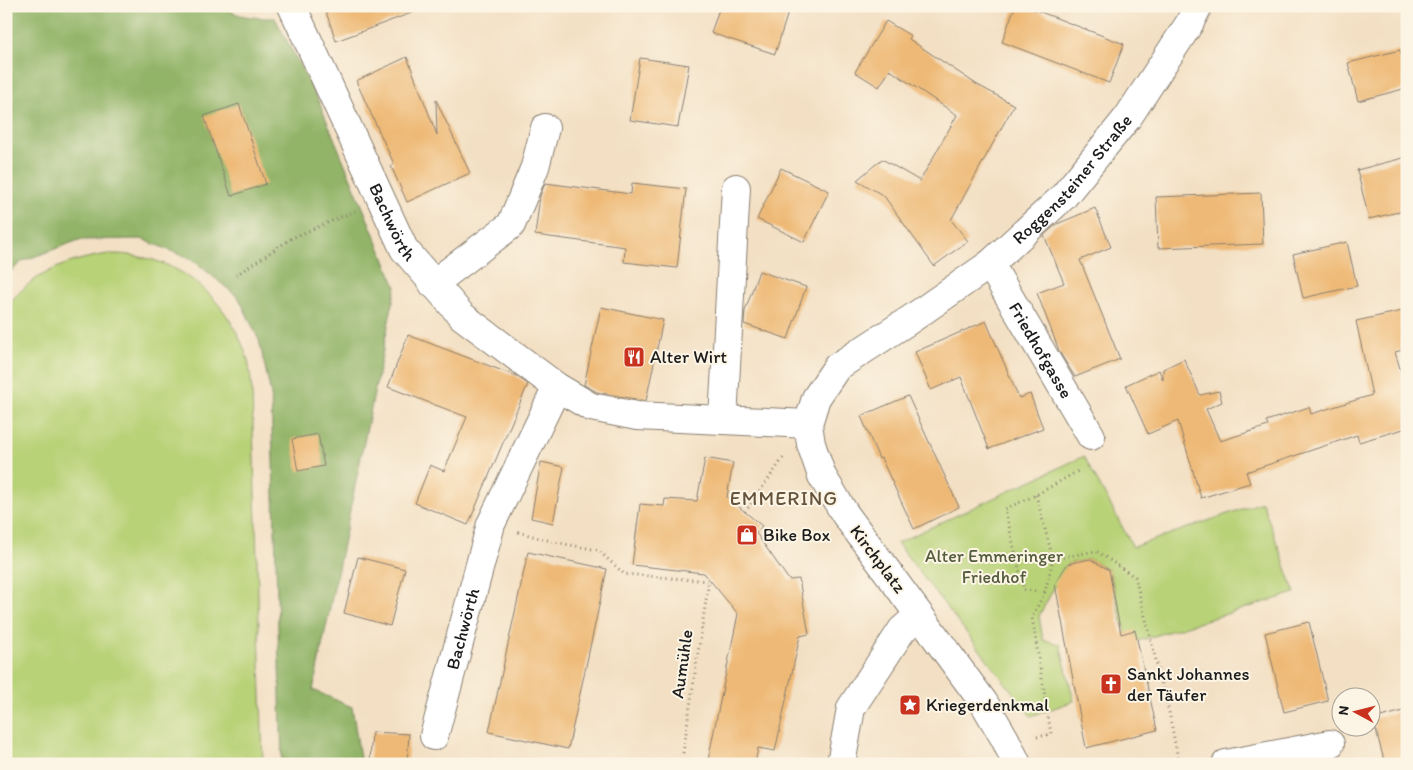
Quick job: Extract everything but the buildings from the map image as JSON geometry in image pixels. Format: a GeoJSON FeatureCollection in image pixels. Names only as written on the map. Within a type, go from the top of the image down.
{"type":"FeatureCollection","features":[{"type":"Feature","properties":{"kind":"street","name":"Bachwörth"},"geometry":{"type":"LineString","coordinates":[[292,6],[404,249],[462,316],[557,387],[591,407],[637,416],[808,424]]}},
{"type":"Feature","properties":{"kind":"street","name":"Roggensteiner Straße"},"geometry":{"type":"LineString","coordinates":[[912,319],[990,264],[1063,197],[1128,117],[1189,24],[1198,6]]}},
{"type":"Feature","properties":{"kind":"street"},"geometry":{"type":"LineString","coordinates":[[433,284],[511,225],[535,167],[545,128]]}},
{"type":"Feature","properties":{"kind":"street"},"geometry":{"type":"LineString","coordinates":[[723,419],[736,188]]}},
{"type":"Feature","properties":{"kind":"street","name":"Friedhofgasse"},"geometry":{"type":"LineString","coordinates":[[990,264],[1091,436]]}},
{"type":"Feature","properties":{"kind":"street","name":"Kirchplatz"},"geometry":{"type":"LineString","coordinates":[[912,319],[836,367],[816,398],[808,424],[811,444],[822,476],[845,514],[984,704],[1012,754]]}},
{"type":"Feature","properties":{"kind":"street","name":"Bachwörth"},"geometry":{"type":"LineString","coordinates":[[434,736],[491,524],[557,387]]}},
{"type":"Feature","properties":{"kind":"street"},"geometry":{"type":"LineString","coordinates":[[841,764],[851,708],[902,630],[919,615]]}},
{"type":"Feature","properties":{"kind":"street"},"geometry":{"type":"LineString","coordinates":[[1226,764],[1330,744]]}},
{"type":"Feature","properties":{"kind":"path"},"geometry":{"type":"LineString","coordinates":[[236,275],[292,238],[381,200]]}},
{"type":"Feature","properties":{"kind":"path"},"geometry":{"type":"LineString","coordinates":[[745,512],[808,424]]}},
{"type":"Feature","properties":{"kind":"path"},"geometry":{"type":"LineString","coordinates":[[1045,592],[1024,590],[1005,509],[1036,495],[1078,471]]}},
{"type":"Feature","properties":{"kind":"path"},"geometry":{"type":"LineString","coordinates":[[1012,754],[1051,734],[1032,617],[1045,592],[1053,559],[1036,495]]}},
{"type":"Feature","properties":{"kind":"path","name":"Aumühle"},"geometry":{"type":"LineString","coordinates":[[491,524],[554,542],[598,550],[624,574],[709,580],[683,753]]}},
{"type":"Feature","properties":{"kind":"path"},"geometry":{"type":"LineString","coordinates":[[1053,559],[1096,551],[1135,578],[1169,712],[1179,764]]}},
{"type":"Feature","properties":{"kind":"green space"},"geometry":{"type":"Polygon","coordinates":[[[6,6],[225,6],[234,13],[241,15],[275,18],[319,102],[396,287],[313,690],[352,707],[361,764],[282,764],[271,394],[259,340],[239,298],[193,260],[142,239],[79,240],[23,261],[6,275],[6,6]]]}},
{"type":"Feature","properties":{"kind":"green space"},"geometry":{"type":"Polygon","coordinates":[[[108,254],[128,255],[155,261],[174,268],[191,279],[220,306],[241,341],[248,360],[252,391],[263,764],[6,764],[6,308],[27,286],[51,270],[79,260],[108,254]]]}},
{"type":"Feature","properties":{"kind":"green space","name":"Alter Emmeringer Friedhof"},"geometry":{"type":"Polygon","coordinates":[[[1084,456],[1133,547],[1262,502],[1295,593],[1128,644],[1109,570],[1090,559],[1067,564],[1039,616],[1043,640],[1060,644],[1074,701],[1031,716],[897,543],[1084,456]]]}},
{"type":"Feature","properties":{"kind":"place","name":"Alter Wirt"},"geometry":{"type":"Point","coordinates":[634,357]}},
{"type":"Feature","properties":{"kind":"place","name":"Bike Box"},"geometry":{"type":"Point","coordinates":[747,535]}},
{"type":"Feature","properties":{"kind":"place","name":"Sankt Johannes der Täufer"},"geometry":{"type":"Point","coordinates":[1111,684]}},
{"type":"Feature","properties":{"kind":"place","name":"Kriegerdenkmal"},"geometry":{"type":"Point","coordinates":[910,705]}},
{"type":"Feature","properties":{"kind":"district","name":"EMMERING"},"geometry":{"type":"Point","coordinates":[784,498]}}]}
